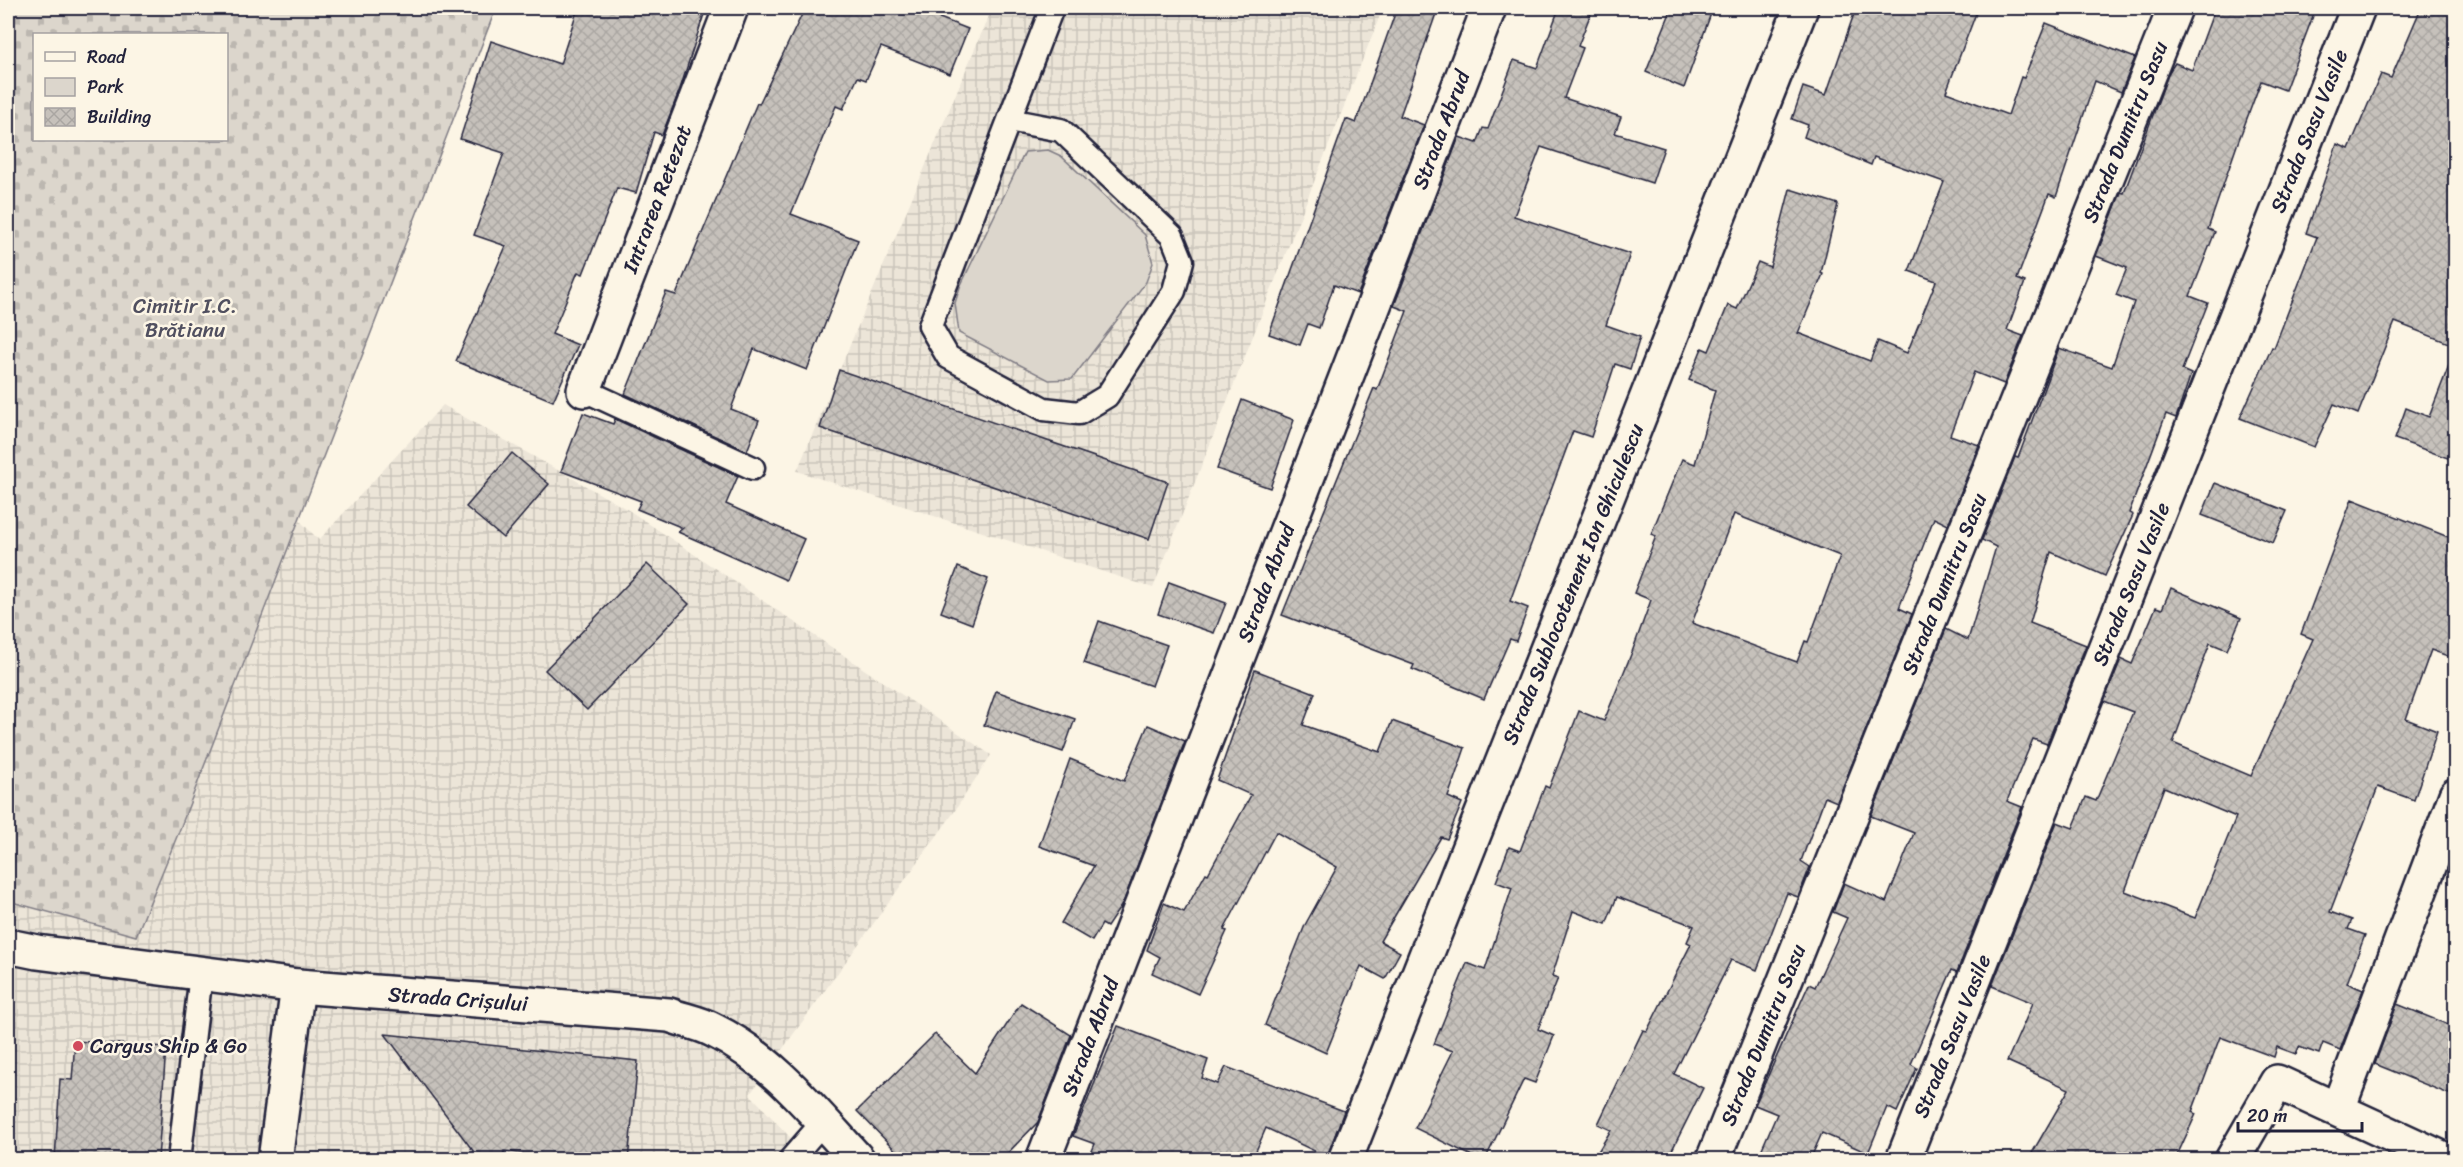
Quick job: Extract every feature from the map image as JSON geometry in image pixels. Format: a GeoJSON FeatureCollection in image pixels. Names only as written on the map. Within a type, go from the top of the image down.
{"type":"FeatureCollection","features":[{"type":"Feature","properties":{"kind":"street","name":"Intrarea Retezat"},"geometry":{"type":"LineString","coordinates":[[584,390],[731,8]]}},
{"type":"Feature","properties":{"kind":"street","name":"Strada Abrud"},"geometry":{"type":"LineString","coordinates":[[1043,1160],[1489,8]]}},
{"type":"Feature","properties":{"kind":"street","name":"Strada Sublocotenent Ion Ghiculescu"},"geometry":{"type":"LineString","coordinates":[[1345,1160],[1800,8]]}},
{"type":"Feature","properties":{"kind":"street","name":"Strada Dumitru Sasu"},"geometry":{"type":"LineString","coordinates":[[1713,1160],[2175,8]]}},
{"type":"Feature","properties":{"kind":"street","name":"Strada Sasu Vasile"},"geometry":{"type":"LineString","coordinates":[[1904,1160],[2358,8]]}},
{"type":"Feature","properties":{"kind":"street"},"geometry":{"type":"LineString","coordinates":[[2338,1109],[2448,837],[2456,795]]}},
{"type":"Feature","properties":{"kind":"street","name":"Strada Crișului"},"geometry":{"type":"LineString","coordinates":[[8,946],[298,986],[669,1016],[712,1029],[754,1055],[790,1087],[858,1160]]}},
{"type":"Feature","properties":{"kind":"street"},"geometry":{"type":"LineString","coordinates":[[275,1160],[298,986]]}},
{"type":"Feature","properties":{"kind":"street"},"geometry":{"type":"LineString","coordinates":[[2232,1160],[2277,1082],[2446,1160]]}},
{"type":"Feature","properties":{"kind":"lane"},"geometry":{"type":"LineString","coordinates":[[1009,120],[1060,130],[1172,236],[1182,261],[1174,291],[1107,396],[1079,413],[1044,409],[948,357],[930,326],[1009,120],[1052,8]]}},
{"type":"Feature","properties":{"kind":"lane"},"geometry":{"type":"LineString","coordinates":[[584,390],[753,468]]}},
{"type":"Feature","properties":{"kind":"lane"},"geometry":{"type":"LineString","coordinates":[[180,1160],[201,974]]}},
{"type":"Feature","properties":{"kind":"lane"},"geometry":{"type":"LineString","coordinates":[[790,1160],[823,1122]]}},
{"type":"Feature","properties":{"kind":"shaded area"},"geometry":{"type":"Polygon","coordinates":[[[992,8],[1383,8],[1153,588],[797,471],[992,8]]]}},
{"type":"Feature","properties":{"kind":"shaded area"},"geometry":{"type":"Polygon","coordinates":[[[443,405],[630,511],[991,755],[952,815],[750,1094],[810,1159],[8,1159],[8,901],[136,935],[299,520],[319,540],[443,405]]]}},
{"type":"Feature","properties":{"kind":"green space","name":"Cimitir I.C. Brătianu"},"geometry":{"type":"Polygon","coordinates":[[[8,8],[496,8],[178,834],[136,936],[8,901],[8,8]]]}},
{"type":"Feature","properties":{"kind":"green space"},"geometry":{"type":"Polygon","coordinates":[[[1048,150],[1061,156],[1145,235],[1153,263],[1146,282],[1072,379],[1049,380],[959,333],[955,303],[960,287],[1025,152],[1048,150]]]}},
{"type":"Feature","properties":{"kind":"building"},"geometry":{"type":"Polygon","coordinates":[[[578,8],[706,8],[680,89],[662,135],[654,132],[636,193],[617,188],[583,274],[578,272],[552,334],[578,345],[553,401],[456,361],[506,246],[474,235],[504,153],[460,139],[491,41],[560,64],[578,8]]]}},
{"type":"Feature","properties":{"kind":"building"},"geometry":{"type":"Polygon","coordinates":[[[805,8],[914,8],[968,29],[950,74],[881,47],[866,80],[858,77],[843,109],[836,106],[791,214],[858,240],[807,370],[754,349],[731,409],[759,420],[747,451],[625,394],[666,292],[676,295],[757,103],[759,104],[805,8]]]}},
{"type":"Feature","properties":{"kind":"building"},"geometry":{"type":"Polygon","coordinates":[[[1397,8],[1438,8],[1400,116],[1424,125],[1358,294],[1334,285],[1319,328],[1308,324],[1300,345],[1269,334],[1346,119],[1356,123],[1397,8]]]}},
{"type":"Feature","properties":{"kind":"building"},"geometry":{"type":"Polygon","coordinates":[[[1559,8],[1593,8],[1578,46],[1583,48],[1564,98],[1621,117],[1615,133],[1664,148],[1652,183],[1541,147],[1514,216],[1630,254],[1606,325],[1640,337],[1630,369],[1615,364],[1591,437],[1573,431],[1510,601],[1528,608],[1516,641],[1510,639],[1484,699],[1412,669],[1414,665],[1282,615],[1374,388],[1377,390],[1407,311],[1394,306],[1459,137],[1477,143],[1483,128],[1488,129],[1514,60],[1537,68],[1559,8]]]}},
{"type":"Feature","properties":{"kind":"building"},"geometry":{"type":"Polygon","coordinates":[[[1672,8],[1713,8],[1684,88],[1646,72],[1672,8]]]}},
{"type":"Feature","properties":{"kind":"building"},"geometry":{"type":"Polygon","coordinates":[[[1856,8],[1978,8],[1946,92],[2008,115],[2021,77],[2024,78],[2046,23],[2135,58],[2121,92],[2095,81],[2056,197],[2049,194],[2017,279],[2025,282],[2007,330],[2023,336],[2004,384],[1974,372],[1950,435],[1979,445],[1948,525],[1934,518],[1899,608],[1912,614],[1837,802],[1825,797],[1801,861],[1810,867],[1798,897],[1787,893],[1757,970],[1731,960],[1674,1074],[1703,1088],[1667,1160],[1593,1160],[1611,1130],[1598,1124],[1643,1030],[1647,1031],[1691,944],[1687,942],[1694,926],[1617,897],[1606,924],[1573,911],[1552,976],[1558,978],[1538,1029],[1554,1036],[1535,1083],[1524,1079],[1485,1160],[1480,1160],[1415,1128],[1453,1051],[1434,1044],[1467,963],[1485,970],[1512,888],[1496,882],[1509,847],[1520,851],[1545,786],[1549,788],[1579,711],[1604,721],[1632,652],[1651,600],[1634,593],[1656,536],[1651,534],[1682,459],[1695,464],[1715,390],[1689,380],[1702,348],[1709,351],[1728,305],[1737,309],[1758,262],[1770,267],[1790,189],[1838,204],[1821,273],[1823,274],[1798,333],[1870,361],[1878,341],[1907,353],[1936,281],[1909,271],[1944,182],[1874,157],[1871,165],[1804,137],[1808,125],[1792,119],[1803,87],[1826,95],[1856,8]],[[1734,514],[1692,623],[1797,662],[1805,641],[1808,642],[1840,556],[1734,514]]]}},
{"type":"Feature","properties":{"kind":"building"},"geometry":{"type":"Polygon","coordinates":[[[2215,8],[2316,8],[2285,90],[2261,81],[2237,145],[2208,229],[2215,232],[2190,296],[2208,303],[2182,370],[2191,374],[2176,418],[2166,414],[2129,513],[2133,515],[2105,576],[2051,552],[2030,623],[2086,645],[2047,744],[2033,739],[2007,801],[2022,807],[1957,972],[1952,970],[1911,1064],[1917,1068],[1897,1112],[1887,1107],[1868,1153],[1822,1133],[1810,1160],[1757,1160],[1777,1114],[1755,1105],[1809,984],[1815,987],[1847,918],[1833,912],[1844,883],[1886,902],[1914,833],[1871,816],[1946,629],[1968,640],[1996,547],[1982,540],[2015,457],[2018,458],[2059,348],[2112,367],[2134,302],[2116,295],[2127,268],[2096,256],[2121,192],[2124,193],[2169,72],[2175,63],[2192,70],[2215,8]]]}},
{"type":"Feature","properties":{"kind":"building"},"geometry":{"type":"Polygon","coordinates":[[[2421,8],[2456,8],[2456,346],[2395,322],[2358,414],[2334,404],[2314,447],[2240,418],[2272,347],[2274,348],[2317,237],[2306,233],[2337,144],[2349,149],[2381,74],[2391,78],[2421,8]]]}},
{"type":"Feature","properties":{"kind":"building"},"geometry":{"type":"Polygon","coordinates":[[[2453,355],[2456,355],[2456,461],[2395,439],[2406,408],[2429,417],[2453,355]]]}},
{"type":"Feature","properties":{"kind":"building"},"geometry":{"type":"Polygon","coordinates":[[[839,370],[1168,482],[1149,539],[820,428],[839,370]]]}},
{"type":"Feature","properties":{"kind":"building"},"geometry":{"type":"Polygon","coordinates":[[[1242,400],[1294,420],[1270,488],[1217,469],[1242,400]]]}},
{"type":"Feature","properties":{"kind":"building"},"geometry":{"type":"Polygon","coordinates":[[[583,413],[613,424],[615,419],[738,476],[726,504],[804,539],[786,580],[678,532],[683,528],[637,509],[641,501],[561,471],[583,413]]]}},
{"type":"Feature","properties":{"kind":"building"},"geometry":{"type":"Polygon","coordinates":[[[512,453],[549,484],[503,538],[466,507],[512,453]]]}},
{"type":"Feature","properties":{"kind":"building"},"geometry":{"type":"Polygon","coordinates":[[[2215,483],[2287,511],[2273,543],[2202,515],[2215,483]]]}},
{"type":"Feature","properties":{"kind":"building"},"geometry":{"type":"Polygon","coordinates":[[[2352,499],[2456,540],[2456,659],[2431,650],[2406,719],[2437,731],[2414,800],[2378,787],[2330,912],[2352,920],[2348,929],[2365,935],[2347,983],[2363,990],[2340,1050],[2323,1043],[2319,1054],[2299,1047],[2296,1054],[2277,1047],[2274,1057],[2220,1037],[2192,1112],[2196,1114],[2175,1160],[2028,1160],[2069,1089],[2007,1061],[2033,1003],[1992,986],[2057,822],[2073,828],[2086,797],[2096,801],[2133,712],[2104,701],[2121,659],[2132,664],[2156,607],[2162,609],[2171,588],[2241,618],[2227,650],[2210,643],[2173,743],[2251,776],[2313,639],[2301,634],[2352,499]],[[2164,787],[2125,891],[2195,918],[2236,817],[2164,787]]]}},
{"type":"Feature","properties":{"kind":"building"},"geometry":{"type":"Polygon","coordinates":[[[647,564],[689,604],[587,710],[545,670],[647,564]]]}},
{"type":"Feature","properties":{"kind":"building"},"geometry":{"type":"Polygon","coordinates":[[[958,567],[988,579],[972,624],[941,612],[958,567]]]}},
{"type":"Feature","properties":{"kind":"building"},"geometry":{"type":"Polygon","coordinates":[[[1169,582],[1226,603],[1214,633],[1158,614],[1169,582]]]}},
{"type":"Feature","properties":{"kind":"building"},"geometry":{"type":"Polygon","coordinates":[[[1099,621],[1167,645],[1152,686],[1084,663],[1099,621]]]}},
{"type":"Feature","properties":{"kind":"building"},"geometry":{"type":"Polygon","coordinates":[[[1255,670],[1315,693],[1303,725],[1380,752],[1392,721],[1465,748],[1448,797],[1462,803],[1447,839],[1441,837],[1380,941],[1400,952],[1385,979],[1361,966],[1326,1053],[1265,1025],[1305,925],[1337,867],[1276,832],[1224,930],[1227,931],[1198,994],[1152,973],[1160,957],[1147,950],[1164,903],[1184,912],[1206,873],[1208,874],[1251,795],[1217,780],[1255,670]]]}},
{"type":"Feature","properties":{"kind":"building"},"geometry":{"type":"Polygon","coordinates":[[[996,691],[1075,719],[1063,752],[984,725],[996,691]]]}},
{"type":"Feature","properties":{"kind":"building"},"geometry":{"type":"Polygon","coordinates":[[[1148,725],[1185,741],[1123,903],[1107,927],[1102,924],[1092,941],[1061,923],[1094,866],[1039,846],[1070,759],[1124,781],[1148,725]]]}},
{"type":"Feature","properties":{"kind":"building"},"geometry":{"type":"Polygon","coordinates":[[[1021,1003],[1071,1035],[1038,1122],[1001,1160],[905,1160],[857,1111],[935,1034],[975,1073],[1021,1003]]]}},
{"type":"Feature","properties":{"kind":"building"},"geometry":{"type":"Polygon","coordinates":[[[2397,1004],[2456,1028],[2456,1097],[2375,1064],[2397,1004]]]}},
{"type":"Feature","properties":{"kind":"building"},"geometry":{"type":"Polygon","coordinates":[[[1118,1026],[1208,1060],[1202,1078],[1217,1084],[1226,1067],[1344,1111],[1327,1157],[1266,1128],[1252,1160],[1088,1160],[1095,1144],[1073,1136],[1118,1026]]]}},
{"type":"Feature","properties":{"kind":"building"},"geometry":{"type":"Polygon","coordinates":[[[385,1034],[638,1061],[628,1160],[573,1160],[504,1151],[504,1160],[480,1160],[385,1034]]]}},
{"type":"Feature","properties":{"kind":"building"},"geometry":{"type":"Polygon","coordinates":[[[75,1041],[166,1047],[158,1160],[55,1160],[60,1079],[72,1080],[75,1041]]]}},
{"type":"Feature","properties":{"kind":"place","name":"Cargus Ship & Go"},"geometry":{"type":"Point","coordinates":[78,1046]}}]}
